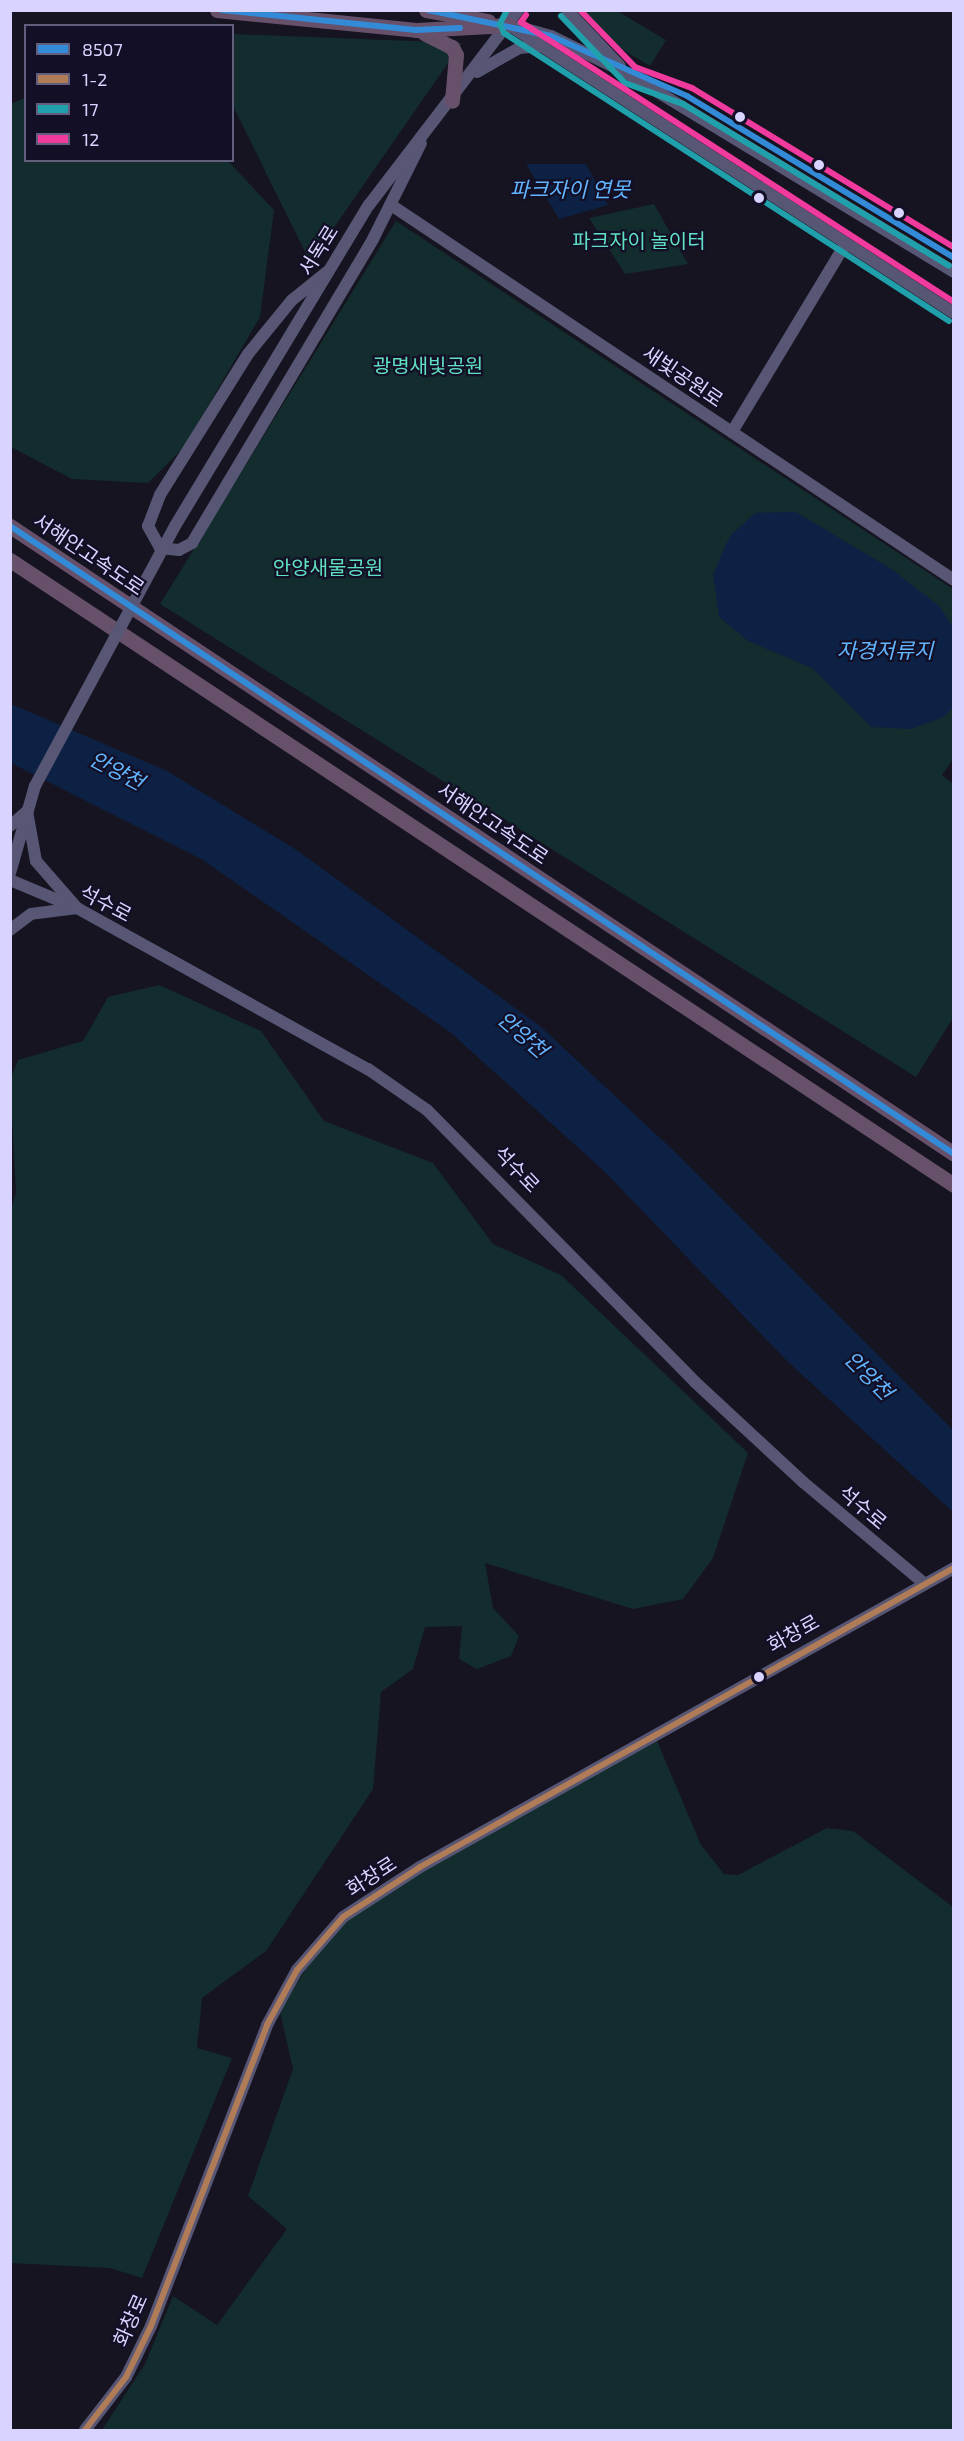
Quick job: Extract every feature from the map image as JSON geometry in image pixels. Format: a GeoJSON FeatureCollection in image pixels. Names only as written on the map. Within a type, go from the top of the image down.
{"type":"FeatureCollection","features":[{"type":"Feature","properties":{"kind":"highway"},"geometry":{"type":"LineString","coordinates":[[217,10],[416,30],[509,25]]}},
{"type":"Feature","properties":{"kind":"highway"},"geometry":{"type":"LineString","coordinates":[[426,10],[509,25]]}},
{"type":"Feature","properties":{"kind":"highway"},"geometry":{"type":"LineString","coordinates":[[456,14],[476,10]]}},
{"type":"Feature","properties":{"kind":"highway"},"geometry":{"type":"LineString","coordinates":[[416,30],[452,47],[458,75],[452,101]]}},
{"type":"Feature","properties":{"kind":"highway","name":"서해안고속도로"},"geometry":{"type":"LineString","coordinates":[[10,526],[954,1154]]}},
{"type":"Feature","properties":{"kind":"highway"},"geometry":{"type":"LineString","coordinates":[[10,560],[401,822],[954,1185]]}},
{"type":"Feature","properties":{"kind":"street","name":"서독로"},"geometry":{"type":"LineString","coordinates":[[10,873],[35,786],[175,526],[369,204],[421,143],[518,10]]}},
{"type":"Feature","properties":{"kind":"street"},"geometry":{"type":"LineString","coordinates":[[567,10],[630,75]]}},
{"type":"Feature","properties":{"kind":"street"},"geometry":{"type":"LineString","coordinates":[[509,25],[844,246],[954,313]]}},
{"type":"Feature","properties":{"kind":"street"},"geometry":{"type":"LineString","coordinates":[[509,25],[551,36],[630,75],[954,272]]}},
{"type":"Feature","properties":{"kind":"street"},"geometry":{"type":"LineString","coordinates":[[471,76],[519,48],[542,46]]}},
{"type":"Feature","properties":{"kind":"street"},"geometry":{"type":"LineString","coordinates":[[327,272],[292,300],[248,354],[160,495],[148,526],[160,548],[179,550],[192,543],[391,205],[421,143]]}},
{"type":"Feature","properties":{"kind":"street","name":"새빛공원로"},"geometry":{"type":"LineString","coordinates":[[391,205],[954,580]]}},
{"type":"Feature","properties":{"kind":"street"},"geometry":{"type":"LineString","coordinates":[[732,432],[844,246]]}},
{"type":"Feature","properties":{"kind":"street"},"geometry":{"type":"LineString","coordinates":[[10,826],[27,811]]}},
{"type":"Feature","properties":{"kind":"street"},"geometry":{"type":"LineString","coordinates":[[27,811],[36,861],[77,909]]}},
{"type":"Feature","properties":{"kind":"street","name":"석수로"},"geometry":{"type":"LineString","coordinates":[[10,880],[77,909],[368,1069],[428,1110],[695,1382],[924,1583]]}},
{"type":"Feature","properties":{"kind":"street"},"geometry":{"type":"LineString","coordinates":[[10,930],[32,914],[77,909]]}},
{"type":"Feature","properties":{"kind":"street","name":"화창로"},"geometry":{"type":"LineString","coordinates":[[85,2430],[126,2377],[151,2325],[267,2025],[297,1970],[343,1917],[420,1867],[954,1568]]}},
{"type":"Feature","properties":{"kind":"green space"},"geometry":{"type":"Polygon","coordinates":[[[572,11],[617,11],[666,40],[650,66],[568,17],[572,11]]]}},
{"type":"Feature","properties":{"kind":"green space"},"geometry":{"type":"Polygon","coordinates":[[[234,34],[462,43],[310,262],[234,108],[234,34]]]}},
{"type":"Feature","properties":{"kind":"green space"},"geometry":{"type":"Polygon","coordinates":[[[24,98],[24,162],[229,162],[274,210],[260,317],[184,447],[148,483],[72,479],[11,447],[11,104],[24,98]]]}},
{"type":"Feature","properties":{"kind":"green space","name":"파크자이 놀이터"},"geometry":{"type":"Polygon","coordinates":[[[654,204],[688,264],[625,274],[589,218],[654,204]]]}},
{"type":"Feature","properties":{"kind":"green space"},"geometry":{"type":"Polygon","coordinates":[[[396,221],[953,589],[953,759],[942,775],[953,784],[953,1018],[916,1077],[160,604],[396,221]]]}},
{"type":"Feature","properties":{"kind":"green space"},"geometry":{"type":"Polygon","coordinates":[[[159,985],[261,1031],[324,1121],[433,1163],[493,1244],[561,1275],[748,1453],[713,1558],[683,1599],[633,1609],[485,1563],[493,1608],[519,1636],[511,1656],[477,1669],[459,1659],[462,1626],[425,1627],[413,1669],[381,1692],[373,1789],[266,1951],[202,1998],[197,2048],[232,2058],[142,2278],[110,2268],[11,2263],[10,1213],[16,1192],[10,1080],[18,1060],[83,1041],[108,997],[159,985]]]}},
{"type":"Feature","properties":{"kind":"green space"},"geometry":{"type":"Polygon","coordinates":[[[657,1741],[701,1845],[724,1874],[738,1875],[827,1828],[853,1831],[953,1907],[953,2430],[102,2430],[145,2364],[173,2296],[217,2325],[287,2229],[248,2196],[293,2069],[280,2012],[315,1953],[347,1920],[407,1877],[657,1741]]]}},
{"type":"Feature","properties":{"kind":"water","name":"파크자이 연못"},"geometry":{"type":"Polygon","coordinates":[[[526,164],[586,164],[608,205],[559,219],[526,164]]]}},
{"type":"Feature","properties":{"kind":"water","name":"자경저류지"},"geometry":{"type":"Polygon","coordinates":[[[796,512],[893,570],[939,606],[954,628],[953,708],[944,717],[911,729],[871,727],[812,668],[748,641],[719,617],[713,574],[730,536],[755,513],[796,512]]]}},
{"type":"Feature","properties":{"kind":"water","name":"안양천"},"geometry":{"type":"Polygon","coordinates":[[[11,704],[167,771],[295,849],[540,1026],[676,1153],[953,1430],[953,1512],[787,1361],[604,1171],[450,1032],[203,860],[11,763],[11,704]]]}},
{"type":"Feature","properties":{"kind":"transit line","name":"8507"},"geometry":{"type":"LineString","coordinates":[[222,10],[416,30],[460,28]]}},
{"type":"Feature","properties":{"kind":"transit line","name":"8507"},"geometry":{"type":"LineString","coordinates":[[428,10],[551,36],[687,96],[954,258]]}},
{"type":"Feature","properties":{"kind":"transit line","name":"17"},"geometry":{"type":"LineString","coordinates":[[507,10],[500,24],[504,33],[949,321]]}},
{"type":"Feature","properties":{"kind":"transit line","name":"12"},"geometry":{"type":"LineString","coordinates":[[580,10],[635,67],[692,88],[954,247]]}},
{"type":"Feature","properties":{"kind":"transit line","name":"12"},"geometry":{"type":"LineString","coordinates":[[526,15],[521,22],[954,302]]}},
{"type":"Feature","properties":{"kind":"transit line","name":"17"},"geometry":{"type":"LineString","coordinates":[[561,16],[625,83],[683,104],[949,266]]}},
{"type":"Feature","properties":{"kind":"transit line","name":"8507"},"geometry":{"type":"LineString","coordinates":[[10,526],[954,1154]]}},
{"type":"Feature","properties":{"kind":"transit line","name":"1-2"},"geometry":{"type":"LineString","coordinates":[[85,2430],[126,2377],[151,2326],[267,2025],[297,1970],[343,1917],[420,1867],[954,1568]]}},
{"type":"Feature","properties":{"kind":"park label","name":"광명새빛공원"},"geometry":{"type":"Point","coordinates":[428,365]}},
{"type":"Feature","properties":{"kind":"park label","name":"안양새물공원"},"geometry":{"type":"Point","coordinates":[328,567]}}]}
